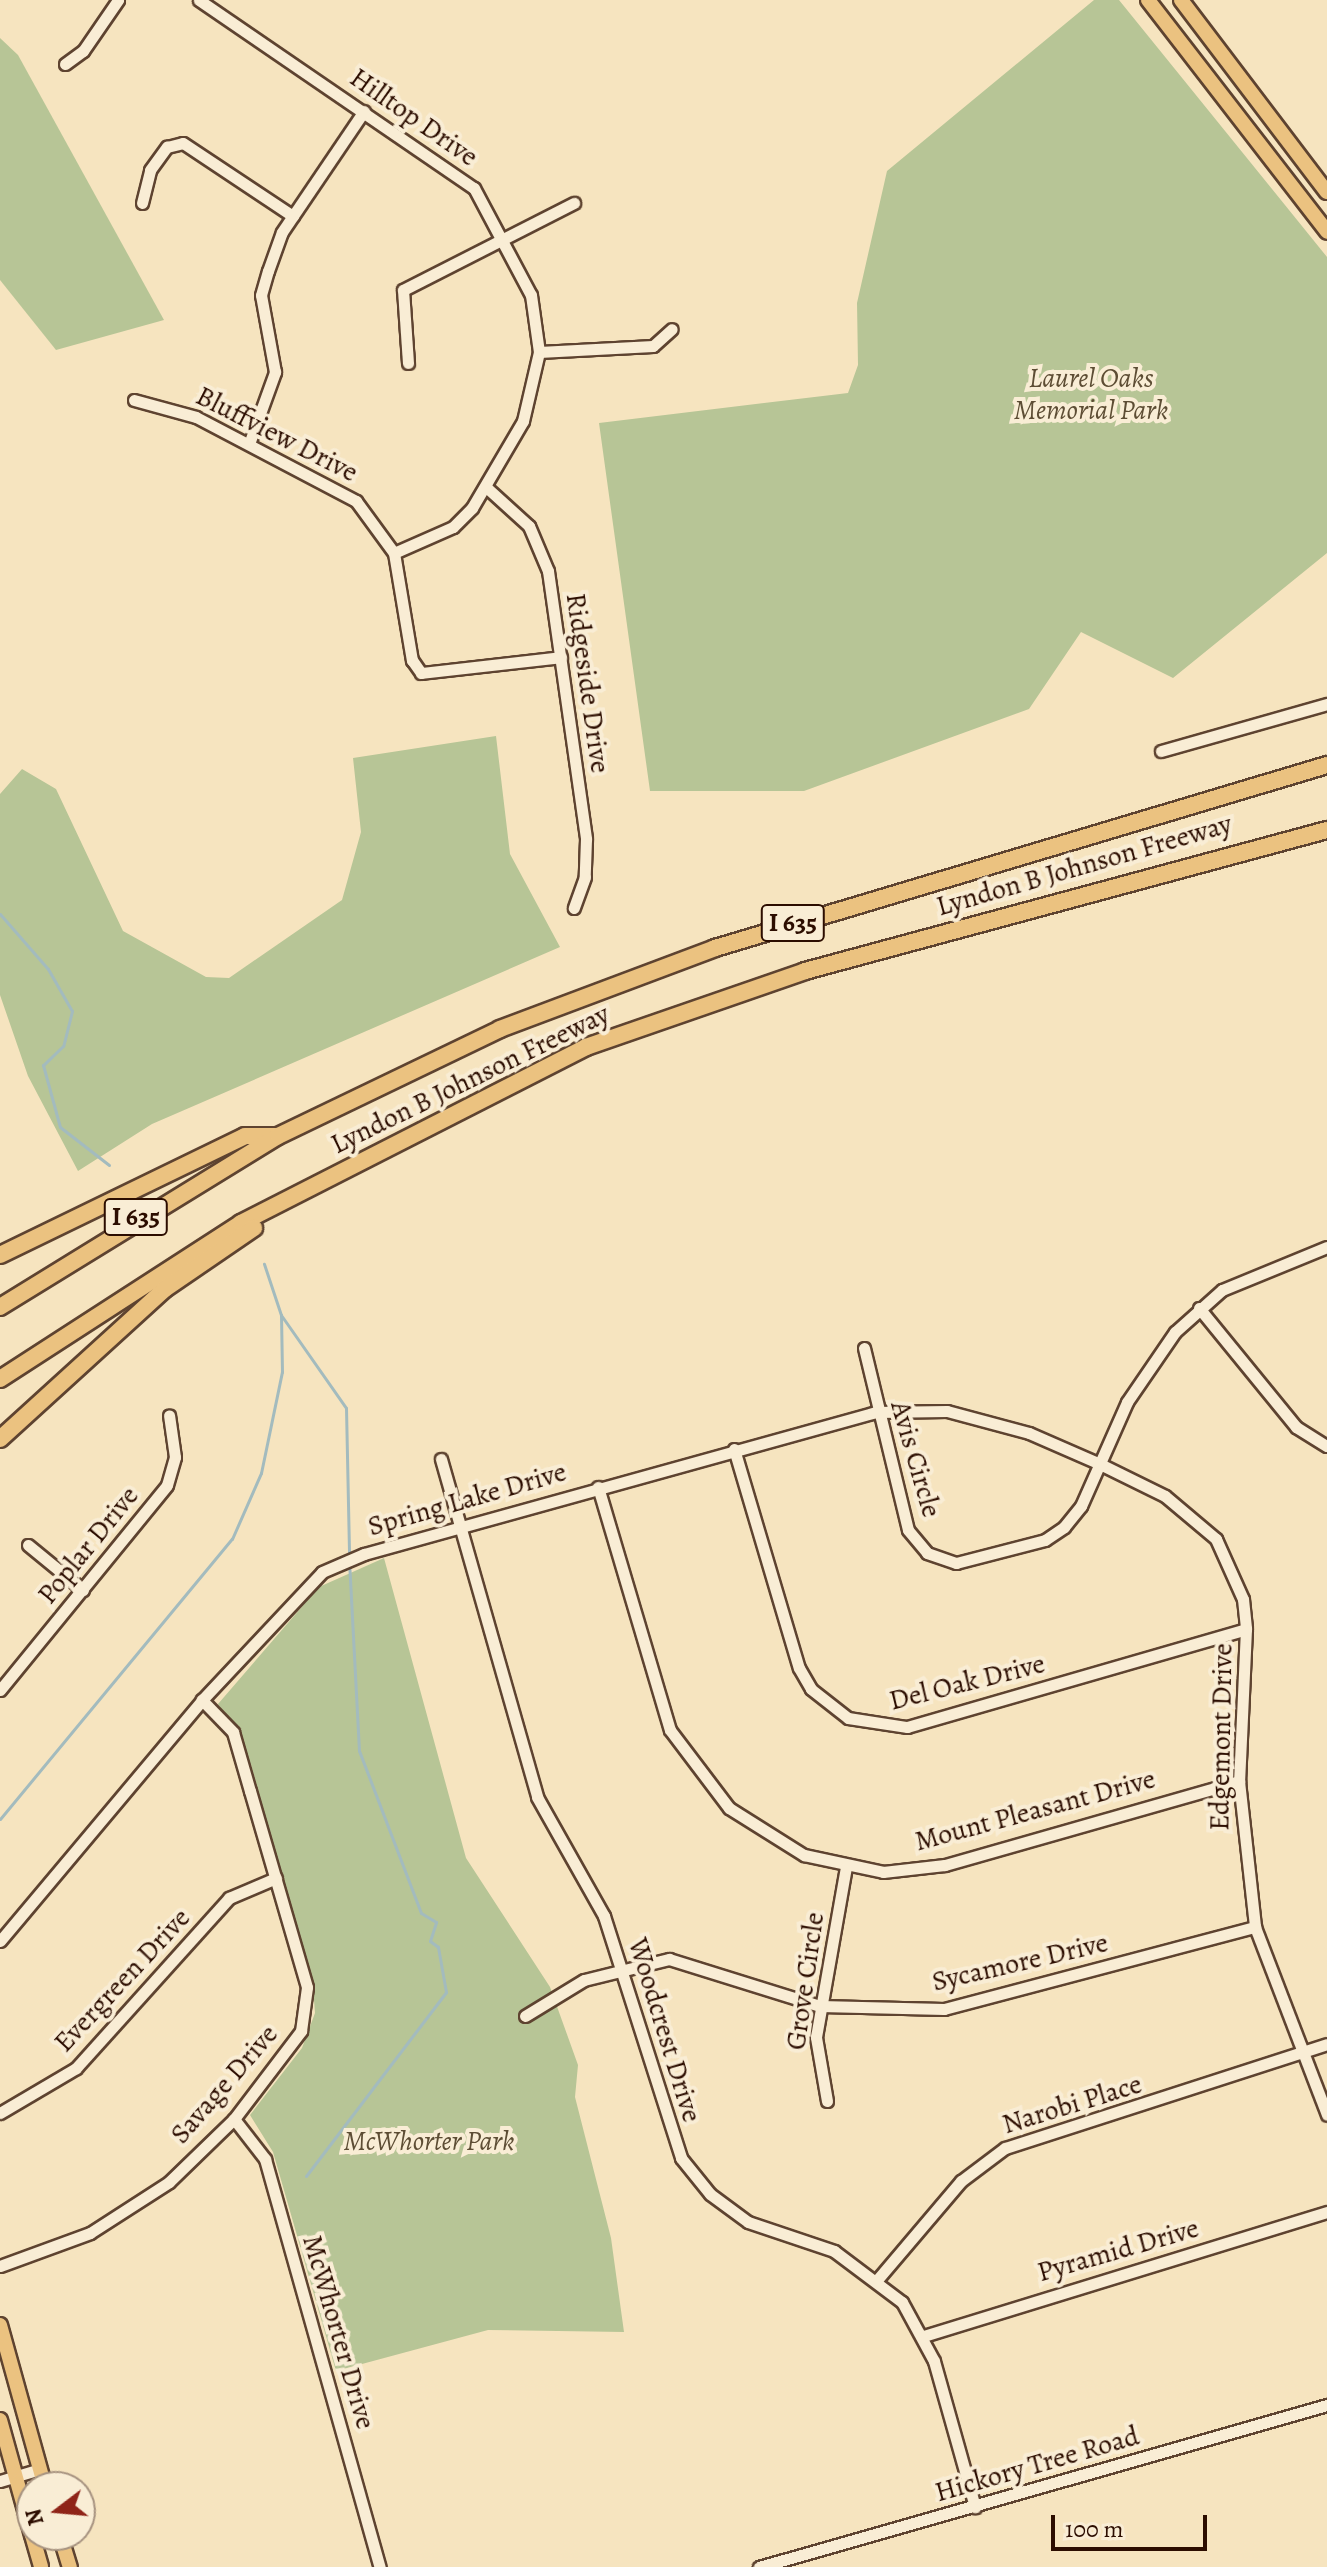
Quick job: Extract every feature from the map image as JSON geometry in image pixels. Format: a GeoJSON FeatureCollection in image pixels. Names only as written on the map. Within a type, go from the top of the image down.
{"type":"FeatureCollection","features":[{"type":"Feature","properties":{"kind":"highway"},"geometry":{"type":"LineString","coordinates":[[1195,801],[1327,755]]}},
{"type":"Feature","properties":{"kind":"highway","name":"Lyndon B Johnson Freeway"},"geometry":{"type":"LineString","coordinates":[[0,1307],[278,1136],[485,1035],[644,972],[1195,801],[1327,765]]}},
{"type":"Feature","properties":{"kind":"highway","name":"Lyndon B Johnson Freeway"},"geometry":{"type":"LineString","coordinates":[[0,1379],[241,1223],[586,1047],[729,995],[1327,830]]}},
{"type":"Feature","properties":{"kind":"highway"},"geometry":{"type":"LineString","coordinates":[[0,1255],[245,1136],[278,1136]]}},
{"type":"Feature","properties":{"kind":"highway"},"geometry":{"type":"LineString","coordinates":[[0,1439],[165,1289],[407,1137]]}},
{"type":"Feature","properties":{"kind":"main road"},"geometry":{"type":"LineString","coordinates":[[1148,0],[1327,232]]}},
{"type":"Feature","properties":{"kind":"main road"},"geometry":{"type":"LineString","coordinates":[[1181,0],[1327,192]]}},
{"type":"Feature","properties":{"kind":"main road"},"geometry":{"type":"LineString","coordinates":[[1180,41],[1200,26]]}},
{"type":"Feature","properties":{"kind":"main road"},"geometry":{"type":"LineString","coordinates":[[0,2325],[40,2469]]}},
{"type":"Feature","properties":{"kind":"main road"},"geometry":{"type":"LineString","coordinates":[[0,2420],[16,2476]]}},
{"type":"Feature","properties":{"kind":"street"},"geometry":{"type":"LineString","coordinates":[[65,64],[83,51],[118,0]]}},
{"type":"Feature","properties":{"kind":"street","name":"Hilltop Drive"},"geometry":{"type":"LineString","coordinates":[[199,0],[474,188],[505,238],[531,295],[539,352],[532,396],[486,487],[453,527],[394,553]]}},
{"type":"Feature","properties":{"kind":"street"},"geometry":{"type":"LineString","coordinates":[[249,444],[275,372],[261,295],[293,216],[364,111]]}},
{"type":"Feature","properties":{"kind":"street"},"geometry":{"type":"LineString","coordinates":[[142,203],[150,170],[167,147],[183,143],[293,216]]}},
{"type":"Feature","properties":{"kind":"street"},"geometry":{"type":"LineString","coordinates":[[408,363],[403,290],[574,203]]}},
{"type":"Feature","properties":{"kind":"street"},"geometry":{"type":"LineString","coordinates":[[539,352],[653,346],[672,329]]}},
{"type":"Feature","properties":{"kind":"street","name":"Bluffview Drive"},"geometry":{"type":"LineString","coordinates":[[134,400],[173,408],[356,501],[394,553],[412,660],[421,673],[561,657]]}},
{"type":"Feature","properties":{"kind":"street","name":"Ridgeside Drive"},"geometry":{"type":"LineString","coordinates":[[486,487],[529,526],[542,550],[561,657],[586,839],[585,877],[574,908]]}},
{"type":"Feature","properties":{"kind":"street"},"geometry":{"type":"LineString","coordinates":[[1161,751],[1327,704]]}},
{"type":"Feature","properties":{"kind":"street","name":"Avis Circle"},"geometry":{"type":"LineString","coordinates":[[864,1348],[876,1412],[908,1530],[927,1553],[956,1563],[1045,1540],[1064,1527],[1100,1464],[1152,1358],[1199,1308],[1246,1277],[1327,1247]]}},
{"type":"Feature","properties":{"kind":"street"},"geometry":{"type":"LineString","coordinates":[[1199,1308],[1296,1427],[1327,1446]]}},
{"type":"Feature","properties":{"kind":"street","name":"Spring Lake Drive"},"geometry":{"type":"LineString","coordinates":[[0,1941],[202,1700],[298,1593],[332,1567],[364,1554],[460,1526],[876,1412],[979,1416],[1100,1464]]}},
{"type":"Feature","properties":{"kind":"street","name":"Poplar Drive"},"geometry":{"type":"LineString","coordinates":[[0,1690],[167,1485],[175,1457],[169,1415]]}},
{"type":"Feature","properties":{"kind":"street","name":"Del Oak Drive"},"geometry":{"type":"LineString","coordinates":[[734,1449],[799,1668],[811,1689],[848,1718],[907,1727],[1246,1629]]}},
{"type":"Feature","properties":{"kind":"street","name":"Woodcrest Drive"},"geometry":{"type":"LineString","coordinates":[[441,1459],[537,1797],[604,1916],[665,2121],[681,2158],[710,2194],[761,2229],[834,2251],[877,2280],[924,2336],[975,2507]]}},
{"type":"Feature","properties":{"kind":"street","name":"Edgemont Drive"},"geometry":{"type":"LineString","coordinates":[[1100,1464],[1165,1496],[1216,1539],[1243,1599],[1246,1629],[1239,1781],[1255,1927],[1300,2054],[1327,2115]]}},
{"type":"Feature","properties":{"kind":"street","name":"Mount Pleasant Drive"},"geometry":{"type":"LineString","coordinates":[[598,1487],[670,1730],[703,1782],[764,1835],[846,1866],[883,1872],[945,1865],[1239,1781]]}},
{"type":"Feature","properties":{"kind":"street"},"geometry":{"type":"LineString","coordinates":[[28,1545],[83,1590]]}},
{"type":"Feature","properties":{"kind":"street","name":"Savage Drive"},"geometry":{"type":"LineString","coordinates":[[0,2266],[131,2211],[234,2119],[284,2057],[307,2014],[307,1987],[233,1732],[202,1700]]}},
{"type":"Feature","properties":{"kind":"street","name":"Grove Circle"},"geometry":{"type":"LineString","coordinates":[[827,2101],[816,2063],[820,2006],[846,1866]]}},
{"type":"Feature","properties":{"kind":"street","name":"Evergreen Drive"},"geometry":{"type":"LineString","coordinates":[[0,2113],[76,2068],[229,1898],[276,1878]]}},
{"type":"Feature","properties":{"kind":"street","name":"Sycamore Drive"},"geometry":{"type":"LineString","coordinates":[[525,2016],[584,1980],[621,1968],[669,1959],[820,2006],[975,2004],[1255,1927]]}},
{"type":"Feature","properties":{"kind":"street","name":"Narobi Place"},"geometry":{"type":"LineString","coordinates":[[877,2280],[961,2181],[1005,2148],[1327,2044]]}},
{"type":"Feature","properties":{"kind":"street","name":"McWhorter Drive"},"geometry":{"type":"LineString","coordinates":[[234,2119],[265,2159],[380,2567]]}},
{"type":"Feature","properties":{"kind":"street","name":"Pyramid Drive"},"geometry":{"type":"LineString","coordinates":[[924,2336],[1327,2212]]}},
{"type":"Feature","properties":{"kind":"street","name":"Hickory Tree Road"},"geometry":{"type":"LineString","coordinates":[[759,2567],[1327,2405]]}},
{"type":"Feature","properties":{"kind":"street"},"geometry":{"type":"LineString","coordinates":[[33,2471],[40,2469]]}},
{"type":"Feature","properties":{"kind":"street"},"geometry":{"type":"LineString","coordinates":[[0,2481],[16,2476]]}},
{"type":"Feature","properties":{"kind":"green space","name":"Laurel Oaks Memorial Park"},"geometry":{"type":"Polygon","coordinates":[[[1094,0],[1119,0],[1327,257],[1327,553],[1173,678],[1081,632],[1029,709],[804,791],[650,791],[599,423],[848,393],[858,365],[857,303],[887,171],[1094,0]]]}},
{"type":"Feature","properties":{"kind":"green space"},"geometry":{"type":"Polygon","coordinates":[[[0,38],[18,55],[164,320],[56,350],[0,280],[0,38]]]}},
{"type":"Feature","properties":{"kind":"green space"},"geometry":{"type":"Polygon","coordinates":[[[496,736],[510,854],[560,947],[152,1124],[78,1171],[28,1076],[0,995],[0,794],[22,769],[56,789],[123,931],[206,977],[229,978],[342,900],[361,832],[353,758],[496,736]]]}},
{"type":"Feature","properties":{"kind":"green space","name":"McWhorter Park"},"geometry":{"type":"Polygon","coordinates":[[[384,1558],[466,1858],[550,1987],[578,2065],[575,2097],[611,2238],[624,2332],[488,2330],[336,2371],[273,2152],[250,2115],[302,2048],[315,2013],[313,1987],[251,1765],[218,1704],[319,1587],[384,1558]]]}},
{"type":"Feature","properties":{"kind":"waterway"},"geometry":{"type":"LineString","coordinates":[[0,914],[48,969],[72,1011],[63,1046],[43,1065],[60,1127],[109,1165]]}},
{"type":"Feature","properties":{"kind":"waterway"},"geometry":{"type":"LineString","coordinates":[[0,1819],[232,1539],[261,1473],[282,1372],[281,1315],[264,1264]]}},
{"type":"Feature","properties":{"kind":"waterway"},"geometry":{"type":"LineString","coordinates":[[281,1315],[346,1408],[349,1555]]}},
{"type":"Feature","properties":{"kind":"waterway"},"geometry":{"type":"LineString","coordinates":[[306,2176],[446,1992],[438,1947],[430,1941],[436,1922],[421,1913],[359,1751],[349,1562]]}}]}
